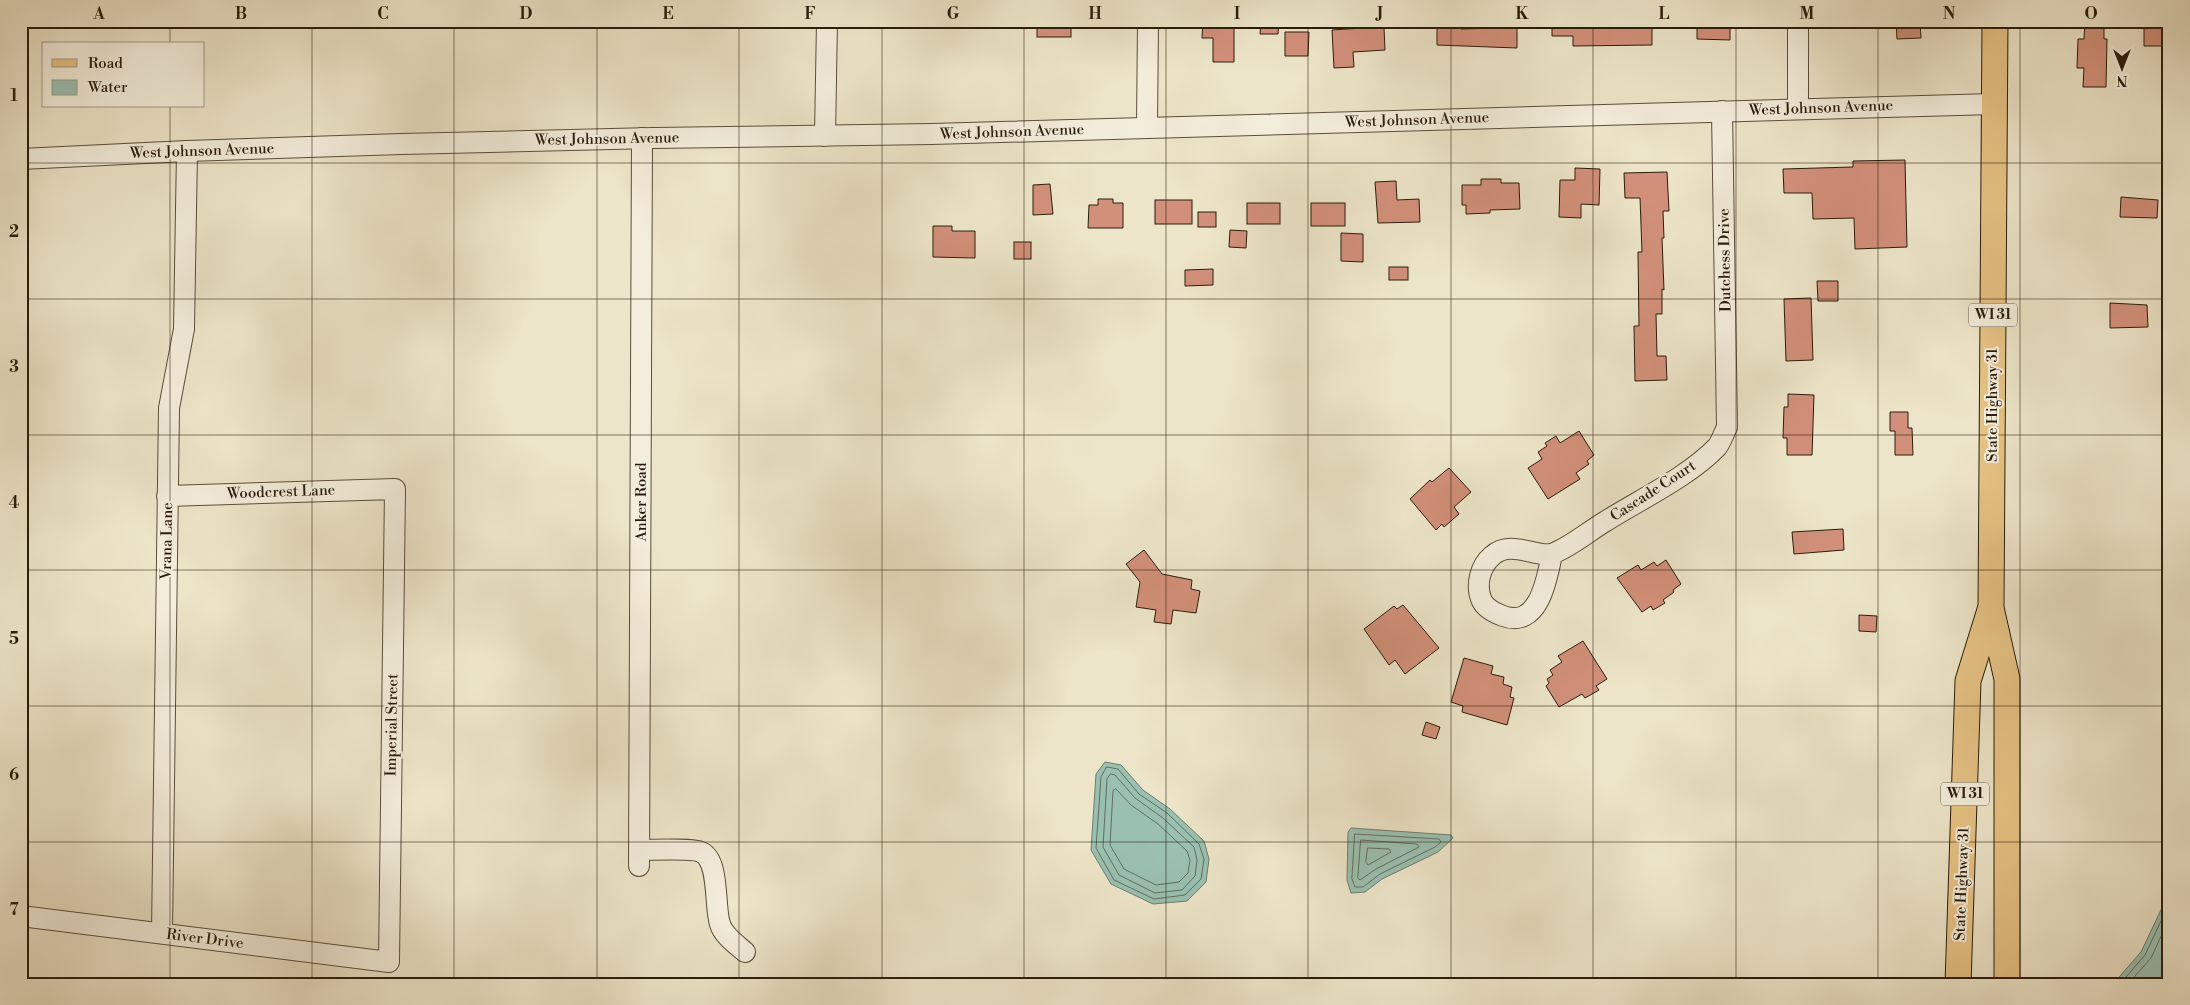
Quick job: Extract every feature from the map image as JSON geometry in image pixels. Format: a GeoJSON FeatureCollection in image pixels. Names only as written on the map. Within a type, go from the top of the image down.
{"type":"FeatureCollection","features":[{"type":"Feature","properties":{"kind":"main road","name":"State Highway 31"},"geometry":{"type":"LineString","coordinates":[[1995,21],[1991,608],[2007,679],[2007,984]]}},
{"type":"Feature","properties":{"kind":"main road","name":"State Highway 31"},"geometry":{"type":"LineString","coordinates":[[1958,984],[1968,681],[1991,608]]}},
{"type":"Feature","properties":{"kind":"street"},"geometry":{"type":"LineString","coordinates":[[825,136],[827,21]]}},
{"type":"Feature","properties":{"kind":"street"},"geometry":{"type":"LineString","coordinates":[[1147,127],[1148,21]]}},
{"type":"Feature","properties":{"kind":"street"},"geometry":{"type":"LineString","coordinates":[[1798,21],[1798,108]]}},
{"type":"Feature","properties":{"kind":"street","name":"West Johnson Avenue"},"geometry":{"type":"LineString","coordinates":[[25,159],[187,151],[642,138],[825,136],[1994,104]]}},
{"type":"Feature","properties":{"kind":"street","name":"Dutchess Drive"},"geometry":{"type":"LineString","coordinates":[[1722,111],[1728,408]]}},
{"type":"Feature","properties":{"kind":"street","name":"Anker Road"},"geometry":{"type":"LineString","coordinates":[[642,138],[640,858],[701,851],[709,859],[714,870],[720,925],[745,952]]}},
{"type":"Feature","properties":{"kind":"street","name":"Vrana Lane"},"geometry":{"type":"LineString","coordinates":[[162,933],[169,408],[184,329],[187,151]]}},
{"type":"Feature","properties":{"kind":"street","name":"Cascade Court"},"geometry":{"type":"LineString","coordinates":[[1552,554],[1691,468],[1718,446],[1727,427],[1728,408]]}},
{"type":"Feature","properties":{"kind":"street","name":"Woodcrest Lane"},"geometry":{"type":"LineString","coordinates":[[167,496],[395,489]]}},
{"type":"Feature","properties":{"kind":"street","name":"Imperial Street"},"geometry":{"type":"LineString","coordinates":[[389,962],[395,489]]}},
{"type":"Feature","properties":{"kind":"street","name":"River Drive"},"geometry":{"type":"LineString","coordinates":[[21,916],[389,962]]}},
{"type":"Feature","properties":{"kind":"water"},"geometry":{"type":"Polygon","coordinates":[[[1105,762],[1121,765],[1143,790],[1170,809],[1204,841],[1209,859],[1206,882],[1187,901],[1153,904],[1111,884],[1091,850],[1096,774],[1105,762]]]}},
{"type":"Feature","properties":{"kind":"water"},"geometry":{"type":"Polygon","coordinates":[[[1351,828],[1451,835],[1453,838],[1438,852],[1382,879],[1365,892],[1351,893],[1347,880],[1348,832],[1351,828]]]}},
{"type":"Feature","properties":{"kind":"water"},"geometry":{"type":"Polygon","coordinates":[[[2169,893],[2169,972],[2158,984],[2113,984],[2141,952],[2169,893]]]}},
{"type":"Feature","properties":{"kind":"building"},"geometry":{"type":"Polygon","coordinates":[[[1037,21],[1071,21],[1071,37],[1037,37],[1037,21]]]}},
{"type":"Feature","properties":{"kind":"building"},"geometry":{"type":"Polygon","coordinates":[[[1203,21],[1234,21],[1234,62],[1213,62],[1213,38],[1202,38],[1203,21]]]}},
{"type":"Feature","properties":{"kind":"building"},"geometry":{"type":"Polygon","coordinates":[[[1261,21],[1279,21],[1278,34],[1260,34],[1261,21]]]}},
{"type":"Feature","properties":{"kind":"building"},"geometry":{"type":"Polygon","coordinates":[[[1362,21],[1377,21],[1377,28],[1384,28],[1385,50],[1353,52],[1354,67],[1334,68],[1332,30],[1362,28],[1362,21]]]}},
{"type":"Feature","properties":{"kind":"building"},"geometry":{"type":"Polygon","coordinates":[[[1501,21],[1517,21],[1517,48],[1437,45],[1437,25],[1461,25],[1461,29],[1501,28],[1501,21]]]}},
{"type":"Feature","properties":{"kind":"building"},"geometry":{"type":"Polygon","coordinates":[[[1552,21],[1652,21],[1652,45],[1573,46],[1573,36],[1552,36],[1552,21]]]}},
{"type":"Feature","properties":{"kind":"building"},"geometry":{"type":"Polygon","coordinates":[[[1697,21],[1730,21],[1730,40],[1697,39],[1697,21]]]}},
{"type":"Feature","properties":{"kind":"building"},"geometry":{"type":"Polygon","coordinates":[[[1896,21],[1920,21],[1921,38],[1897,39],[1896,21]]]}},
{"type":"Feature","properties":{"kind":"building"},"geometry":{"type":"Polygon","coordinates":[[[2085,21],[2104,22],[2104,39],[2107,39],[2106,87],[2083,87],[2084,68],[2077,68],[2078,39],[2084,39],[2085,21]]]}},
{"type":"Feature","properties":{"kind":"building"},"geometry":{"type":"Polygon","coordinates":[[[2144,23],[2169,24],[2169,46],[2144,46],[2144,23]]]}},
{"type":"Feature","properties":{"kind":"building"},"geometry":{"type":"Polygon","coordinates":[[[1285,32],[1309,32],[1308,56],[1285,56],[1285,32]]]}},
{"type":"Feature","properties":{"kind":"building"},"geometry":{"type":"Polygon","coordinates":[[[1905,160],[1907,247],[1855,249],[1854,218],[1813,219],[1812,193],[1784,193],[1783,169],[1853,167],[1853,161],[1905,160]]]}},
{"type":"Feature","properties":{"kind":"building"},"geometry":{"type":"Polygon","coordinates":[[[1575,168],[1600,169],[1599,205],[1581,204],[1581,218],[1559,217],[1560,180],[1575,180],[1575,168]]]}},
{"type":"Feature","properties":{"kind":"building"},"geometry":{"type":"Polygon","coordinates":[[[1667,172],[1669,211],[1663,211],[1664,238],[1662,238],[1664,290],[1662,289],[1662,314],[1656,314],[1657,356],[1666,356],[1667,380],[1635,381],[1634,326],[1639,326],[1638,252],[1642,252],[1640,198],[1625,198],[1624,173],[1667,172]]]}},
{"type":"Feature","properties":{"kind":"building"},"geometry":{"type":"Polygon","coordinates":[[[1481,179],[1501,179],[1501,183],[1519,183],[1520,209],[1490,210],[1490,213],[1466,214],[1466,205],[1462,205],[1462,185],[1481,185],[1481,179]]]}},
{"type":"Feature","properties":{"kind":"building"},"geometry":{"type":"Polygon","coordinates":[[[1396,181],[1397,200],[1419,199],[1420,222],[1378,223],[1375,182],[1396,181]]]}},
{"type":"Feature","properties":{"kind":"building"},"geometry":{"type":"Polygon","coordinates":[[[1050,184],[1053,214],[1033,215],[1033,185],[1050,184]]]}},
{"type":"Feature","properties":{"kind":"building"},"geometry":{"type":"Polygon","coordinates":[[[2121,197],[2158,200],[2157,218],[2120,217],[2121,197]]]}},
{"type":"Feature","properties":{"kind":"building"},"geometry":{"type":"Polygon","coordinates":[[[1098,199],[1113,199],[1113,203],[1123,203],[1123,228],[1088,228],[1089,205],[1098,205],[1098,199]]]}},
{"type":"Feature","properties":{"kind":"building"},"geometry":{"type":"Polygon","coordinates":[[[1155,200],[1192,200],[1192,224],[1155,224],[1155,200]]]}},
{"type":"Feature","properties":{"kind":"building"},"geometry":{"type":"Polygon","coordinates":[[[1247,203],[1280,203],[1280,224],[1247,224],[1247,203]]]}},
{"type":"Feature","properties":{"kind":"building"},"geometry":{"type":"Polygon","coordinates":[[[1311,203],[1345,203],[1345,226],[1311,226],[1311,203]]]}},
{"type":"Feature","properties":{"kind":"building"},"geometry":{"type":"Polygon","coordinates":[[[1198,212],[1216,212],[1216,227],[1198,227],[1198,212]]]}},
{"type":"Feature","properties":{"kind":"building"},"geometry":{"type":"Polygon","coordinates":[[[933,226],[952,226],[952,231],[975,231],[975,258],[933,257],[933,226]]]}},
{"type":"Feature","properties":{"kind":"building"},"geometry":{"type":"Polygon","coordinates":[[[1230,230],[1247,231],[1246,248],[1229,247],[1230,230]]]}},
{"type":"Feature","properties":{"kind":"building"},"geometry":{"type":"Polygon","coordinates":[[[1341,233],[1363,234],[1363,262],[1341,261],[1341,233]]]}},
{"type":"Feature","properties":{"kind":"building"},"geometry":{"type":"Polygon","coordinates":[[[1014,242],[1031,242],[1031,259],[1014,259],[1014,242]]]}},
{"type":"Feature","properties":{"kind":"building"},"geometry":{"type":"Polygon","coordinates":[[[1389,267],[1408,267],[1408,280],[1389,280],[1389,267]]]}},
{"type":"Feature","properties":{"kind":"building"},"geometry":{"type":"Polygon","coordinates":[[[1213,269],[1213,285],[1185,286],[1185,270],[1213,269]]]}},
{"type":"Feature","properties":{"kind":"building"},"geometry":{"type":"Polygon","coordinates":[[[1817,281],[1838,281],[1838,301],[1818,301],[1817,281]]]}},
{"type":"Feature","properties":{"kind":"building"},"geometry":{"type":"Polygon","coordinates":[[[1811,298],[1813,360],[1786,361],[1784,299],[1811,298]]]}},
{"type":"Feature","properties":{"kind":"building"},"geometry":{"type":"Polygon","coordinates":[[[2110,303],[2147,305],[2148,327],[2110,328],[2110,303]]]}},
{"type":"Feature","properties":{"kind":"building"},"geometry":{"type":"Polygon","coordinates":[[[1788,394],[1814,395],[1812,455],[1787,455],[1787,438],[1783,438],[1784,407],[1788,407],[1788,394]]]}},
{"type":"Feature","properties":{"kind":"building"},"geometry":{"type":"Polygon","coordinates":[[[1890,412],[1908,412],[1908,428],[1912,428],[1913,455],[1895,455],[1895,431],[1890,431],[1890,412]]]}},
{"type":"Feature","properties":{"kind":"building"},"geometry":{"type":"Polygon","coordinates":[[[1579,431],[1594,455],[1587,461],[1589,464],[1576,473],[1580,479],[1548,499],[1528,468],[1542,459],[1538,452],[1547,446],[1545,443],[1556,436],[1560,443],[1579,431]]]}},
{"type":"Feature","properties":{"kind":"building"},"geometry":{"type":"Polygon","coordinates":[[[1449,468],[1471,492],[1454,507],[1459,514],[1444,527],[1442,524],[1436,530],[1410,499],[1430,480],[1432,482],[1449,468]]]}},
{"type":"Feature","properties":{"kind":"building"},"geometry":{"type":"Polygon","coordinates":[[[1843,529],[1844,550],[1794,554],[1792,532],[1843,529]]]}},
{"type":"Feature","properties":{"kind":"building"},"geometry":{"type":"Polygon","coordinates":[[[1144,550],[1162,574],[1192,580],[1191,589],[1200,591],[1196,613],[1173,610],[1171,624],[1154,622],[1156,610],[1136,607],[1140,582],[1126,564],[1144,550]]]}},
{"type":"Feature","properties":{"kind":"building"},"geometry":{"type":"Polygon","coordinates":[[[1666,560],[1681,584],[1663,600],[1665,603],[1653,610],[1651,606],[1642,612],[1617,578],[1638,565],[1641,570],[1654,562],[1657,566],[1666,560]]]}},
{"type":"Feature","properties":{"kind":"building"},"geometry":{"type":"Polygon","coordinates":[[[1403,605],[1439,648],[1405,674],[1395,660],[1389,665],[1364,629],[1394,606],[1397,609],[1403,605]]]}},
{"type":"Feature","properties":{"kind":"building"},"geometry":{"type":"Polygon","coordinates":[[[1859,615],[1877,616],[1876,632],[1859,631],[1859,615]]]}},
{"type":"Feature","properties":{"kind":"building"},"geometry":{"type":"Polygon","coordinates":[[[1583,641],[1607,679],[1596,686],[1599,690],[1585,698],[1582,694],[1559,707],[1546,686],[1549,683],[1547,679],[1553,675],[1550,670],[1562,662],[1558,656],[1583,641]]]}},
{"type":"Feature","properties":{"kind":"building"},"geometry":{"type":"Polygon","coordinates":[[[1464,658],[1493,666],[1491,674],[1504,677],[1503,684],[1512,687],[1510,697],[1514,698],[1507,725],[1462,712],[1463,706],[1451,702],[1464,658]]]}},
{"type":"Feature","properties":{"kind":"building"},"geometry":{"type":"Polygon","coordinates":[[[1426,722],[1440,727],[1436,739],[1422,735],[1426,722]]]}}]}
